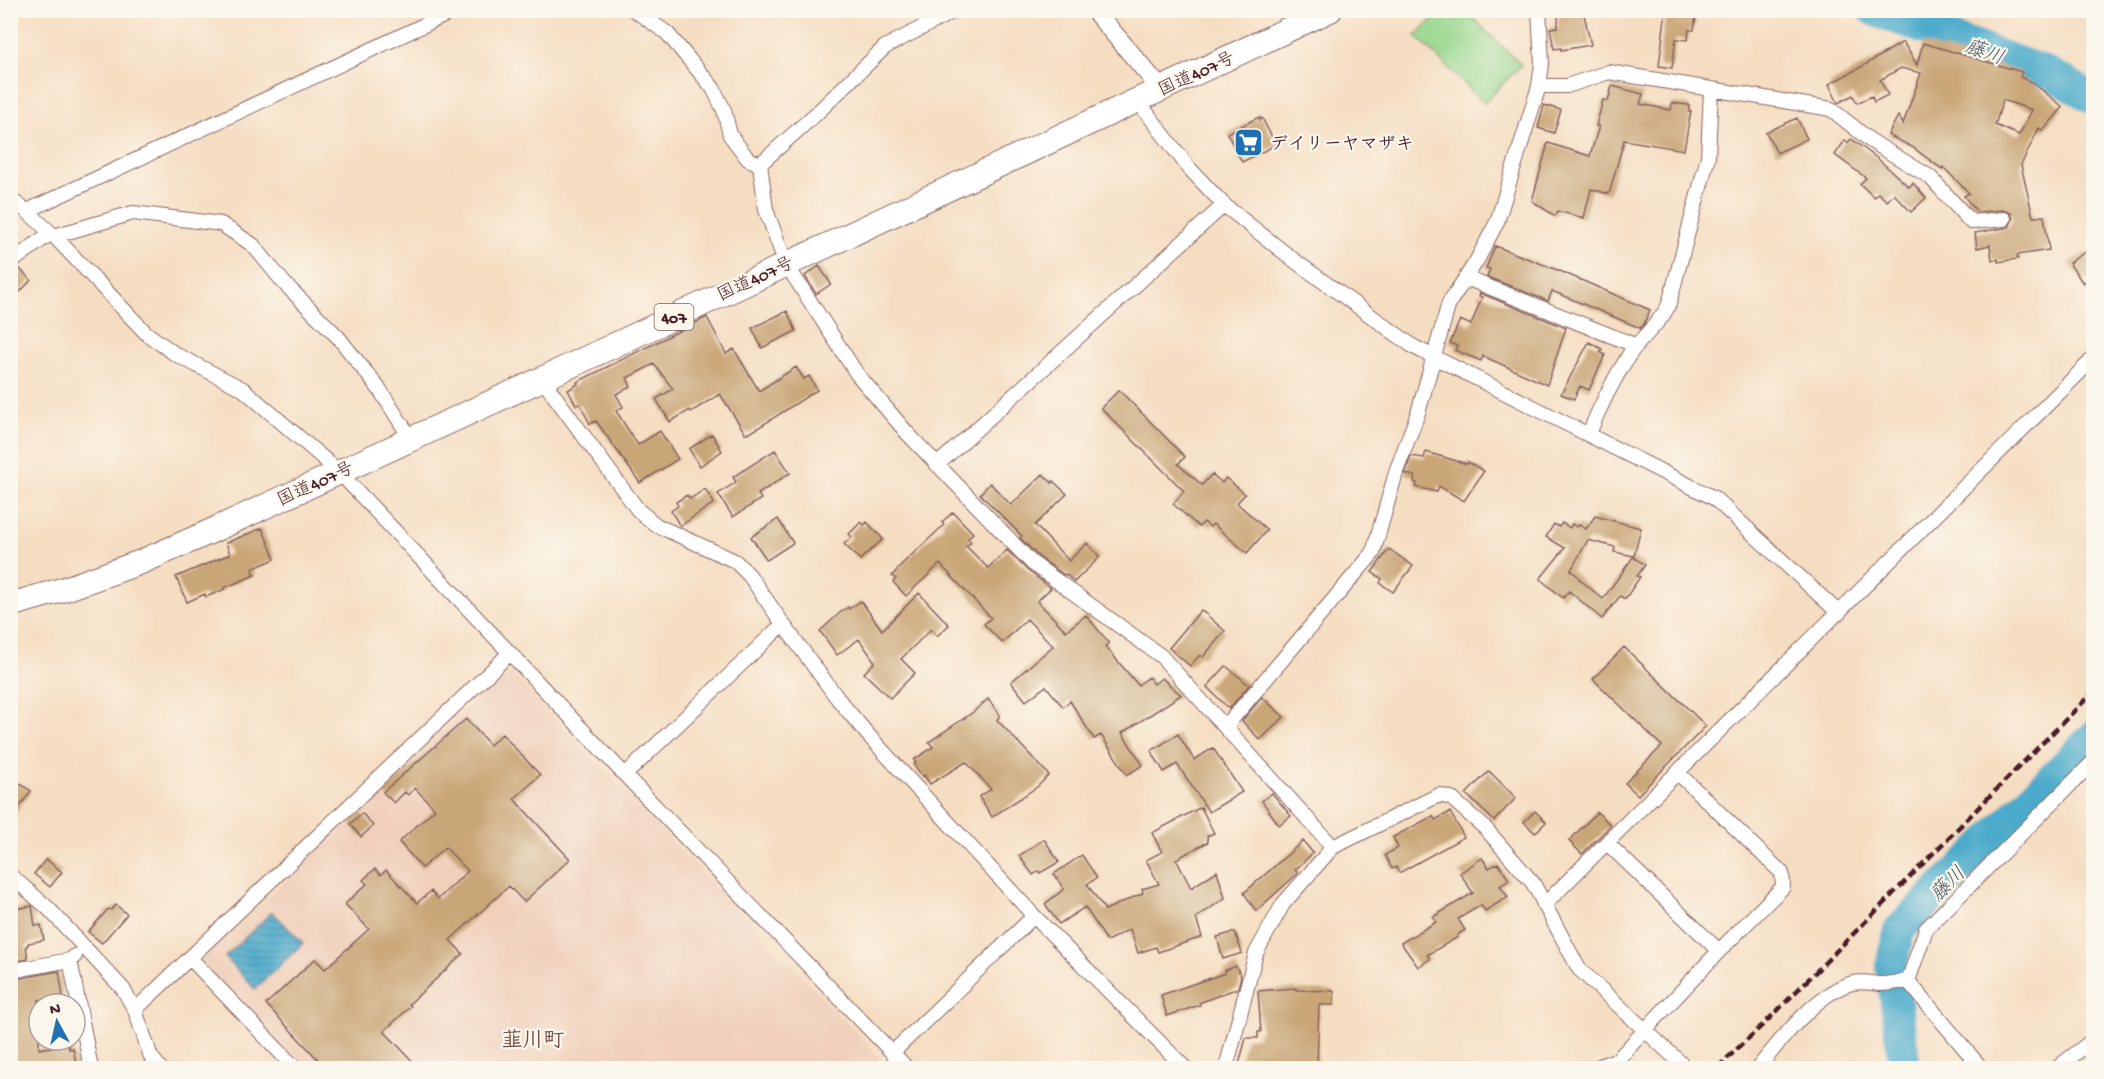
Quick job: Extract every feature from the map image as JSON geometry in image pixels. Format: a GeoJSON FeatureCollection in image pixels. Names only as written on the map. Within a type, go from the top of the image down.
{"type":"FeatureCollection","features":[{"type":"Feature","properties":{"kind":"highway","name":"国道407号"},"geometry":{"type":"LineString","coordinates":[[10,605],[65,589],[141,561],[339,472],[1330,10]]}},
{"type":"Feature","properties":{"kind":"street"},"geometry":{"type":"LineString","coordinates":[[27,211],[456,10]]}},
{"type":"Feature","properties":{"kind":"street"},"geometry":{"type":"LineString","coordinates":[[634,10],[667,33],[712,88],[724,110],[730,135],[748,159],[760,164]]}},
{"type":"Feature","properties":{"kind":"street"},"geometry":{"type":"LineString","coordinates":[[760,164],[885,48],[956,10]]}},
{"type":"Feature","properties":{"kind":"street"},"geometry":{"type":"LineString","coordinates":[[1094,10],[1161,89]]}},
{"type":"Feature","properties":{"kind":"street"},"geometry":{"type":"LineString","coordinates":[[1226,726],[1373,553],[1397,469],[1436,357],[1449,303],[1466,278],[1497,222],[1539,86],[1542,64],[1539,10]]}},
{"type":"Feature","properties":{"kind":"street"},"geometry":{"type":"LineString","coordinates":[[1539,86],[1567,86],[1609,72],[1832,109],[1871,141],[1930,177],[1971,222],[2004,219]]}},
{"type":"Feature","properties":{"kind":"street"},"geometry":{"type":"LineString","coordinates":[[1589,434],[1593,422],[1630,355],[1665,313],[1677,282],[1708,157],[1711,89]]}},
{"type":"Feature","properties":{"kind":"street"},"geometry":{"type":"LineString","coordinates":[[1137,100],[1189,168],[1224,205],[1304,268],[1414,346],[1714,498],[1839,613]]}},
{"type":"Feature","properties":{"kind":"street"},"geometry":{"type":"LineString","coordinates":[[760,164],[766,210],[786,264],[857,374],[937,465],[1032,563],[1161,656],[1333,847]]}},
{"type":"Feature","properties":{"kind":"street"},"geometry":{"type":"LineString","coordinates":[[10,199],[53,235],[146,333],[175,354],[243,389],[339,472],[625,776],[907,1068]]}},
{"type":"Feature","properties":{"kind":"street"},"geometry":{"type":"LineString","coordinates":[[937,465],[1224,205]]}},
{"type":"Feature","properties":{"kind":"street"},"geometry":{"type":"LineString","coordinates":[[10,263],[53,235],[133,213],[221,224],[228,227],[253,245],[285,283],[338,337],[380,390],[411,439]]}},
{"type":"Feature","properties":{"kind":"street"},"geometry":{"type":"LineString","coordinates":[[1466,278],[1636,346]]}},
{"type":"Feature","properties":{"kind":"street"},"geometry":{"type":"LineString","coordinates":[[1544,905],[2094,358]]}},
{"type":"Feature","properties":{"kind":"street"},"geometry":{"type":"LineString","coordinates":[[542,379],[638,510],[656,525],[735,561],[749,575],[844,706],[1034,916],[1185,1068]]}},
{"type":"Feature","properties":{"kind":"street"},"geometry":{"type":"LineString","coordinates":[[625,776],[783,624]]}},
{"type":"Feature","properties":{"kind":"street"},"geometry":{"type":"LineString","coordinates":[[135,1010],[510,653]]}},
{"type":"Feature","properties":{"kind":"street"},"geometry":{"type":"LineString","coordinates":[[1908,981],[1926,929],[2094,761]]}},
{"type":"Feature","properties":{"kind":"street"},"geometry":{"type":"LineString","coordinates":[[1595,1068],[1618,1059],[1719,951],[1783,887],[1782,873],[1678,772]]}},
{"type":"Feature","properties":{"kind":"street"},"geometry":{"type":"LineString","coordinates":[[1226,1068],[1256,952],[1283,903],[1333,847],[1439,795],[1451,798],[1485,828],[1533,883],[1579,969],[1686,1068]]}},
{"type":"Feature","properties":{"kind":"street"},"geometry":{"type":"LineString","coordinates":[[1607,843],[1719,951]]}},
{"type":"Feature","properties":{"kind":"street"},"geometry":{"type":"LineString","coordinates":[[10,875],[48,908],[123,989],[135,1010],[151,1057],[160,1068]]}},
{"type":"Feature","properties":{"kind":"street"},"geometry":{"type":"LineString","coordinates":[[892,1053],[1034,916]]}},
{"type":"Feature","properties":{"kind":"street"},"geometry":{"type":"LineString","coordinates":[[10,971],[70,960],[85,949]]}},
{"type":"Feature","properties":{"kind":"street"},"geometry":{"type":"LineString","coordinates":[[191,959],[295,1068]]}},
{"type":"Feature","properties":{"kind":"street"},"geometry":{"type":"LineString","coordinates":[[70,960],[91,1068]]}},
{"type":"Feature","properties":{"kind":"street"},"geometry":{"type":"LineString","coordinates":[[1758,1068],[1783,1036],[1816,1005],[1840,987],[1860,982],[1882,984],[1908,981]]}},
{"type":"Feature","properties":{"kind":"street"},"geometry":{"type":"LineString","coordinates":[[1908,981],[1981,1068]]}},
{"type":"Feature","properties":{"kind":"street"},"geometry":{"type":"LineString","coordinates":[[2056,1068],[2094,1039]]}},
{"type":"Feature","properties":{"kind":"shaded area"},"geometry":{"type":"Polygon","coordinates":[[[511,672],[890,1068],[302,1068],[203,964],[204,957],[503,673],[511,672]]]}},
{"type":"Feature","properties":{"kind":"green space"},"geometry":{"type":"Polygon","coordinates":[[[1441,11],[1466,11],[1521,65],[1484,103],[1416,36],[1441,11]]]}},
{"type":"Feature","properties":{"kind":"water"},"geometry":{"type":"Polygon","coordinates":[[[272,912],[303,943],[255,989],[225,957],[272,912]]]}},
{"type":"Feature","properties":{"kind":"building"},"geometry":{"type":"Polygon","coordinates":[[[1558,10],[1583,10],[1591,45],[1554,49],[1550,28],[1558,27],[1558,10]]]}},
{"type":"Feature","properties":{"kind":"building"},"geometry":{"type":"Polygon","coordinates":[[[1666,10],[1697,10],[1694,30],[1689,30],[1688,40],[1676,39],[1672,68],[1659,66],[1666,10]]]}},
{"type":"Feature","properties":{"kind":"building"},"geometry":{"type":"Polygon","coordinates":[[[1903,42],[1917,65],[1923,43],[2022,72],[2020,77],[2032,82],[2063,107],[2043,131],[2039,128],[2021,165],[2033,217],[2044,216],[2049,250],[2017,255],[2018,259],[1998,262],[1998,259],[1992,260],[1990,245],[1977,248],[1975,233],[2009,227],[2013,219],[2011,213],[2003,210],[1977,212],[1964,196],[1969,193],[1943,167],[1942,169],[1912,147],[1888,135],[1898,116],[1903,124],[1921,73],[1901,68],[1880,80],[1888,95],[1874,102],[1872,96],[1857,103],[1853,95],[1838,103],[1829,84],[1903,42]],[[2003,100],[1995,125],[2019,135],[2032,110],[2003,100]]]}},
{"type":"Feature","properties":{"kind":"building"},"geometry":{"type":"Polygon","coordinates":[[[1612,86],[1643,94],[1640,104],[1671,110],[1672,103],[1689,105],[1689,111],[1691,111],[1684,150],[1624,140],[1609,194],[1591,189],[1584,218],[1558,211],[1555,216],[1532,201],[1548,143],[1590,156],[1599,126],[1596,126],[1603,100],[1608,101],[1612,86]]]}},
{"type":"Feature","properties":{"kind":"building"},"geometry":{"type":"Polygon","coordinates":[[[1544,105],[1561,110],[1554,133],[1538,128],[1544,105]]]}},
{"type":"Feature","properties":{"kind":"building"},"geometry":{"type":"Polygon","coordinates":[[[1259,117],[1260,120],[1262,118],[1276,145],[1242,162],[1227,133],[1259,117]]]}},
{"type":"Feature","properties":{"kind":"building"},"geometry":{"type":"Polygon","coordinates":[[[1797,118],[1807,139],[1777,153],[1766,132],[1797,118]]]}},
{"type":"Feature","properties":{"kind":"building"},"geometry":{"type":"Polygon","coordinates":[[[1851,139],[1878,159],[1909,187],[1913,183],[1926,198],[1911,212],[1894,194],[1887,201],[1878,193],[1874,197],[1860,184],[1866,178],[1835,155],[1845,140],[1848,143],[1851,139]]]}},
{"type":"Feature","properties":{"kind":"building"},"geometry":{"type":"Polygon","coordinates":[[[1495,246],[1650,310],[1644,324],[1640,328],[1552,291],[1548,301],[1487,277],[1490,269],[1486,268],[1495,246]]]}},
{"type":"Feature","properties":{"kind":"building"},"geometry":{"type":"Polygon","coordinates":[[[2085,252],[2094,264],[2094,273],[2083,283],[2069,263],[2085,252]]]}},
{"type":"Feature","properties":{"kind":"building"},"geometry":{"type":"Polygon","coordinates":[[[819,266],[831,284],[816,294],[805,276],[819,266]]]}},
{"type":"Feature","properties":{"kind":"building"},"geometry":{"type":"Polygon","coordinates":[[[19,268],[31,280],[18,294],[10,286],[10,272],[19,268]]]}},
{"type":"Feature","properties":{"kind":"building"},"geometry":{"type":"Polygon","coordinates":[[[1480,293],[1566,328],[1547,385],[1483,356],[1481,361],[1455,350],[1457,346],[1450,343],[1460,320],[1471,325],[1482,297],[1479,296],[1480,293]]]}},
{"type":"Feature","properties":{"kind":"building"},"geometry":{"type":"Polygon","coordinates":[[[787,311],[796,331],[762,348],[752,328],[787,311]]]}},
{"type":"Feature","properties":{"kind":"building"},"geometry":{"type":"Polygon","coordinates":[[[707,317],[726,354],[734,349],[759,391],[796,367],[804,379],[809,376],[817,390],[750,433],[745,433],[720,394],[670,422],[656,399],[673,389],[654,364],[627,378],[631,387],[616,394],[623,407],[616,411],[638,445],[660,431],[678,459],[640,483],[596,421],[590,424],[580,404],[576,405],[568,390],[578,384],[577,382],[707,317]]]}},
{"type":"Feature","properties":{"kind":"building"},"geometry":{"type":"Polygon","coordinates":[[[1589,342],[1602,349],[1600,352],[1605,355],[1589,390],[1580,386],[1574,399],[1561,394],[1589,342]]]}},
{"type":"Feature","properties":{"kind":"building"},"geometry":{"type":"Polygon","coordinates":[[[1119,390],[1185,457],[1178,464],[1202,485],[1212,474],[1222,483],[1226,478],[1245,494],[1237,503],[1267,530],[1247,553],[1213,524],[1210,527],[1204,522],[1199,527],[1173,504],[1184,491],[1101,408],[1119,390]]]}},
{"type":"Feature","properties":{"kind":"building"},"geometry":{"type":"Polygon","coordinates":[[[712,434],[722,451],[700,466],[689,449],[712,434]]]}},
{"type":"Feature","properties":{"kind":"building"},"geometry":{"type":"Polygon","coordinates":[[[775,450],[790,473],[758,494],[761,499],[733,517],[718,494],[736,482],[733,477],[775,450]]]}},
{"type":"Feature","properties":{"kind":"building"},"geometry":{"type":"Polygon","coordinates":[[[1426,452],[1467,464],[1468,462],[1484,471],[1464,501],[1439,486],[1437,492],[1416,487],[1415,476],[1405,474],[1411,456],[1424,458],[1426,452]]]}},
{"type":"Feature","properties":{"kind":"building"},"geometry":{"type":"Polygon","coordinates":[[[1043,474],[1067,494],[1035,525],[1069,561],[1087,543],[1100,557],[1074,582],[1066,574],[1064,575],[1038,556],[1020,538],[1022,536],[980,494],[990,483],[1011,505],[1043,474]]]}},
{"type":"Feature","properties":{"kind":"building"},"geometry":{"type":"Polygon","coordinates":[[[705,489],[714,503],[680,526],[671,511],[678,506],[676,502],[687,495],[690,499],[705,489]]]}},
{"type":"Feature","properties":{"kind":"building"},"geometry":{"type":"Polygon","coordinates":[[[953,512],[973,533],[968,538],[971,542],[966,546],[988,568],[1007,550],[1027,570],[1051,588],[1037,601],[1066,631],[1086,615],[1109,643],[1105,646],[1138,685],[1149,677],[1154,684],[1162,678],[1181,695],[1122,733],[1143,765],[1127,775],[1101,735],[1094,739],[1070,701],[1063,707],[1046,686],[1026,701],[1011,682],[1053,646],[1027,619],[1002,643],[984,624],[991,618],[940,564],[906,596],[893,582],[896,579],[892,576],[901,565],[944,525],[942,522],[953,512]]]}},
{"type":"Feature","properties":{"kind":"building"},"geometry":{"type":"Polygon","coordinates":[[[1595,516],[1641,528],[1634,556],[1614,552],[1615,547],[1588,540],[1571,570],[1579,579],[1603,599],[1633,557],[1645,565],[1625,599],[1620,596],[1602,619],[1569,591],[1563,598],[1540,579],[1565,548],[1546,537],[1554,524],[1559,527],[1562,523],[1570,528],[1572,524],[1577,527],[1579,525],[1586,529],[1595,516]]]}},
{"type":"Feature","properties":{"kind":"building"},"geometry":{"type":"Polygon","coordinates":[[[778,519],[793,543],[767,560],[751,537],[778,519]]]}},
{"type":"Feature","properties":{"kind":"building"},"geometry":{"type":"Polygon","coordinates":[[[861,522],[864,525],[867,522],[883,539],[860,560],[844,544],[852,537],[849,534],[861,522]]]}},
{"type":"Feature","properties":{"kind":"building"},"geometry":{"type":"Polygon","coordinates":[[[262,528],[275,559],[252,569],[255,575],[206,597],[205,594],[187,602],[176,577],[230,554],[226,543],[262,528]]]}},
{"type":"Feature","properties":{"kind":"building"},"geometry":{"type":"Polygon","coordinates":[[[1389,549],[1413,566],[1393,592],[1380,583],[1382,579],[1372,572],[1389,549]]]}},
{"type":"Feature","properties":{"kind":"building"},"geometry":{"type":"Polygon","coordinates":[[[919,593],[949,625],[937,636],[931,629],[901,659],[915,673],[890,698],[864,673],[875,662],[859,639],[837,655],[820,631],[842,611],[861,601],[882,630],[919,593]]]}},
{"type":"Feature","properties":{"kind":"building"},"geometry":{"type":"Polygon","coordinates":[[[1201,610],[1225,631],[1203,657],[1200,655],[1190,666],[1169,648],[1201,610]]]}},
{"type":"Feature","properties":{"kind":"building"},"geometry":{"type":"Polygon","coordinates":[[[1624,647],[1706,726],[1638,795],[1625,783],[1662,746],[1593,679],[1624,647]]]}},
{"type":"Feature","properties":{"kind":"building"},"geometry":{"type":"Polygon","coordinates":[[[1226,666],[1249,685],[1229,709],[1207,687],[1226,666]]]}},
{"type":"Feature","properties":{"kind":"building"},"geometry":{"type":"Polygon","coordinates":[[[1262,697],[1284,717],[1260,740],[1242,721],[1262,697]]]}},
{"type":"Feature","properties":{"kind":"building"},"geometry":{"type":"Polygon","coordinates":[[[988,699],[1000,715],[997,720],[1049,775],[1037,787],[992,817],[979,797],[991,789],[966,762],[930,784],[914,765],[916,763],[914,760],[933,747],[929,742],[972,713],[988,699]]]}},
{"type":"Feature","properties":{"kind":"building"},"geometry":{"type":"Polygon","coordinates":[[[466,719],[490,745],[502,734],[540,775],[514,799],[570,859],[524,902],[509,886],[450,940],[463,954],[409,1004],[411,1006],[384,1031],[419,1068],[326,1068],[266,1004],[315,959],[325,969],[369,929],[345,904],[367,884],[363,880],[375,869],[381,875],[386,870],[417,903],[431,891],[438,899],[468,871],[445,847],[422,868],[399,842],[435,809],[415,788],[408,795],[405,792],[394,803],[383,792],[466,719]]]}},
{"type":"Feature","properties":{"kind":"building"},"geometry":{"type":"Polygon","coordinates":[[[1178,734],[1194,760],[1213,748],[1242,792],[1209,812],[1177,764],[1164,772],[1151,751],[1178,734]]]}},
{"type":"Feature","properties":{"kind":"building"},"geometry":{"type":"Polygon","coordinates":[[[1489,771],[1516,798],[1494,821],[1466,794],[1489,771]]]}},
{"type":"Feature","properties":{"kind":"building"},"geometry":{"type":"Polygon","coordinates":[[[10,777],[31,791],[10,820],[10,777]]]}},
{"type":"Feature","properties":{"kind":"building"},"geometry":{"type":"Polygon","coordinates":[[[1272,793],[1291,816],[1279,825],[1262,801],[1272,793]]]}},
{"type":"Feature","properties":{"kind":"building"},"geometry":{"type":"Polygon","coordinates":[[[1201,807],[1214,833],[1207,836],[1208,842],[1176,859],[1191,888],[1217,871],[1225,898],[1196,918],[1202,937],[1158,952],[1156,947],[1138,953],[1130,929],[1107,941],[1085,907],[1059,924],[1045,904],[1064,889],[1054,874],[1082,855],[1097,878],[1087,884],[1105,910],[1143,893],[1142,889],[1159,884],[1146,860],[1162,852],[1152,833],[1201,807]]]}},
{"type":"Feature","properties":{"kind":"building"},"geometry":{"type":"Polygon","coordinates":[[[1535,811],[1546,822],[1535,833],[1524,822],[1535,811]]]}},
{"type":"Feature","properties":{"kind":"building"},"geometry":{"type":"Polygon","coordinates":[[[1450,812],[1464,837],[1399,873],[1396,867],[1392,869],[1385,855],[1398,848],[1393,837],[1433,816],[1435,820],[1450,812]]]}},
{"type":"Feature","properties":{"kind":"building"},"geometry":{"type":"Polygon","coordinates":[[[1597,812],[1611,825],[1582,854],[1569,841],[1597,812]]]}},
{"type":"Feature","properties":{"kind":"building"},"geometry":{"type":"Polygon","coordinates":[[[362,813],[373,826],[361,837],[350,824],[362,813]]]}},
{"type":"Feature","properties":{"kind":"building"},"geometry":{"type":"Polygon","coordinates":[[[1044,839],[1059,862],[1033,875],[1019,856],[1044,839]]]}},
{"type":"Feature","properties":{"kind":"building"},"geometry":{"type":"Polygon","coordinates":[[[1303,841],[1313,853],[1295,870],[1298,873],[1256,911],[1244,893],[1303,841]]]}},
{"type":"Feature","properties":{"kind":"building"},"geometry":{"type":"Polygon","coordinates":[[[1482,858],[1489,868],[1498,863],[1509,880],[1500,886],[1508,897],[1485,911],[1481,905],[1458,919],[1465,930],[1457,935],[1458,937],[1427,955],[1430,959],[1418,967],[1401,943],[1436,922],[1433,917],[1473,893],[1460,873],[1482,858]]]}},
{"type":"Feature","properties":{"kind":"building"},"geometry":{"type":"Polygon","coordinates":[[[46,859],[62,872],[50,887],[34,874],[46,859]]]}},
{"type":"Feature","properties":{"kind":"building"},"geometry":{"type":"Polygon","coordinates":[[[116,905],[127,914],[102,943],[88,932],[108,909],[111,910],[116,905]]]}},
{"type":"Feature","properties":{"kind":"building"},"geometry":{"type":"Polygon","coordinates":[[[32,906],[35,926],[41,925],[44,940],[28,943],[26,946],[28,959],[10,962],[10,910],[32,906]]]}},
{"type":"Feature","properties":{"kind":"building"},"geometry":{"type":"Polygon","coordinates":[[[1235,932],[1242,953],[1223,959],[1217,937],[1235,932]]]}},
{"type":"Feature","properties":{"kind":"building"},"geometry":{"type":"Polygon","coordinates":[[[1236,966],[1241,976],[1238,988],[1199,1003],[1200,1005],[1167,1016],[1161,995],[1225,973],[1224,971],[1236,966]]]}},
{"type":"Feature","properties":{"kind":"building"},"geometry":{"type":"Polygon","coordinates":[[[59,971],[62,992],[27,992],[27,1052],[74,1052],[77,1068],[10,1068],[10,980],[59,971]]]}},
{"type":"Feature","properties":{"kind":"building"},"geometry":{"type":"Polygon","coordinates":[[[1296,988],[1296,990],[1334,991],[1334,1005],[1319,1005],[1317,1068],[1238,1068],[1246,1038],[1258,1038],[1258,1032],[1261,1032],[1258,991],[1296,988]]]}},
{"type":"Feature","properties":{"kind":"waterway","name":"藤川"},"geometry":{"type":"LineString","coordinates":[[1873,10],[2051,74],[2094,99]]}},
{"type":"Feature","properties":{"kind":"waterway","name":"藤川"},"geometry":{"type":"LineString","coordinates":[[1905,1068],[1891,966],[1899,930],[2094,736]]}},
{"type":"Feature","properties":{"kind":"railway"},"geometry":{"type":"LineString","coordinates":[[1717,1068],[1769,1019],[2094,691]]}},
{"type":"Feature","properties":{"kind":"place","name":"デイリーヤマザキ"},"geometry":{"type":"Point","coordinates":[1249,143]}},
{"type":"Feature","properties":{"kind":"district","name":"韮川町"},"geometry":{"type":"Point","coordinates":[533,1039]}}]}
